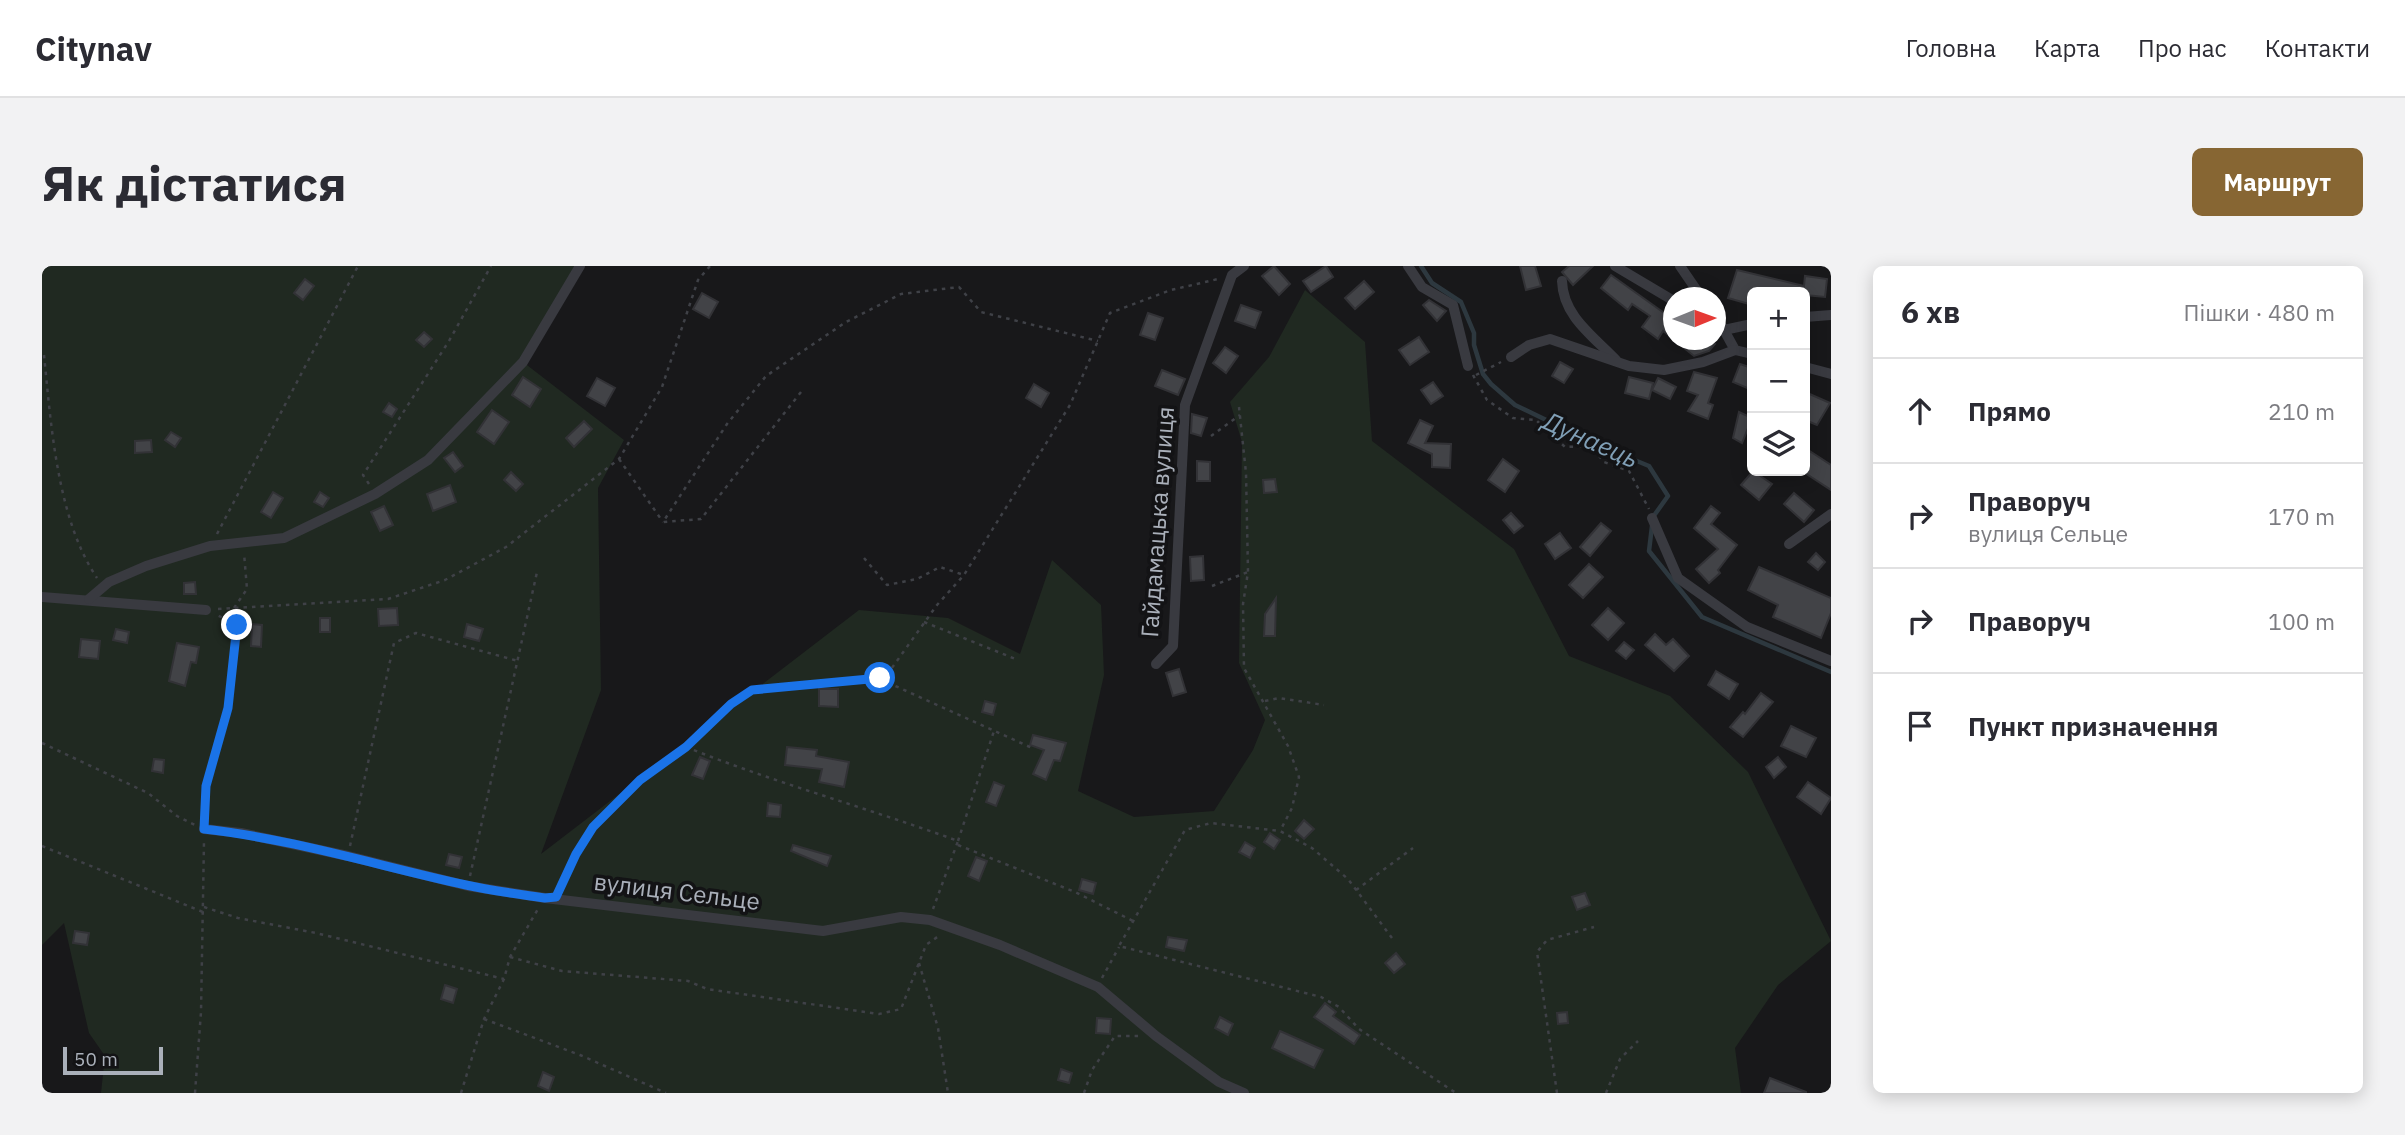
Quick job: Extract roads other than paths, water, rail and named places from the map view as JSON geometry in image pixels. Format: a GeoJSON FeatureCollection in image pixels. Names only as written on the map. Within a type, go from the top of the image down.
{"type":"FeatureCollection","features":[{"type":"Feature","properties":{"kind":"street"},"geometry":{"type":"LineString","coordinates":[[89,599],[103,586],[146,566],[210,546],[284,538],[375,494],[428,460],[523,362],[580,266]]}},
{"type":"Feature","properties":{"kind":"street","name":"Гайдамацька вулиця"},"geometry":{"type":"LineString","coordinates":[[1156,664],[1172,646],[1185,405],[1232,275],[1244,266]]}},
{"type":"Feature","properties":{"kind":"street"},"geometry":{"type":"LineString","coordinates":[[1408,266],[1422,287],[1453,305],[1468,366]]}},
{"type":"Feature","properties":{"kind":"street"},"geometry":{"type":"LineString","coordinates":[[1615,266],[1627,270],[1663,294]]}},
{"type":"Feature","properties":{"kind":"street"},"geometry":{"type":"LineString","coordinates":[[1680,266],[1694,287]]}},
{"type":"Feature","properties":{"kind":"street"},"geometry":{"type":"LineString","coordinates":[[1562,281],[1563,299],[1572,314],[1618,362]]}},
{"type":"Feature","properties":{"kind":"street"},"geometry":{"type":"LineString","coordinates":[[1810,317],[1831,315]]}},
{"type":"Feature","properties":{"kind":"street"},"geometry":{"type":"LineString","coordinates":[[1726,327],[1747,325]]}},
{"type":"Feature","properties":{"kind":"street"},"geometry":{"type":"LineString","coordinates":[[1726,337],[1735,350]]}},
{"type":"Feature","properties":{"kind":"street"},"geometry":{"type":"LineString","coordinates":[[1511,357],[1529,345],[1550,339],[1618,362],[1664,370],[1703,362],[1735,350],[1747,353]]}},
{"type":"Feature","properties":{"kind":"street"},"geometry":{"type":"LineString","coordinates":[[1810,368],[1831,374]]}},
{"type":"Feature","properties":{"kind":"street"},"geometry":{"type":"LineString","coordinates":[[1789,544],[1831,514]]}},
{"type":"Feature","properties":{"kind":"street"},"geometry":{"type":"LineString","coordinates":[[1652,518],[1678,578],[1747,627],[1831,661]]}},
{"type":"Feature","properties":{"kind":"street"},"geometry":{"type":"LineString","coordinates":[[42,597],[206,610]]}},
{"type":"Feature","properties":{"kind":"street","name":"вулиця Сельце"},"geometry":{"type":"LineString","coordinates":[[204,829],[241,833],[348,856],[468,886],[551,897],[823,931],[901,917],[930,920],[1000,945],[1098,987],[1156,1036],[1219,1082],[1244,1093]]}},
{"type":"Feature","properties":{"kind":"waterway","name":"Дунаець"},"geometry":{"type":"LineString","coordinates":[[1421,266],[1432,283],[1461,302],[1474,333],[1474,345],[1483,374],[1491,384],[1515,405],[1649,466],[1668,496],[1653,517]]}},
{"type":"Feature","properties":{"kind":"waterway","name":"Дунаець"},"geometry":{"type":"LineString","coordinates":[[1652,526],[1649,551],[1702,617],[1831,672]]}}]}
